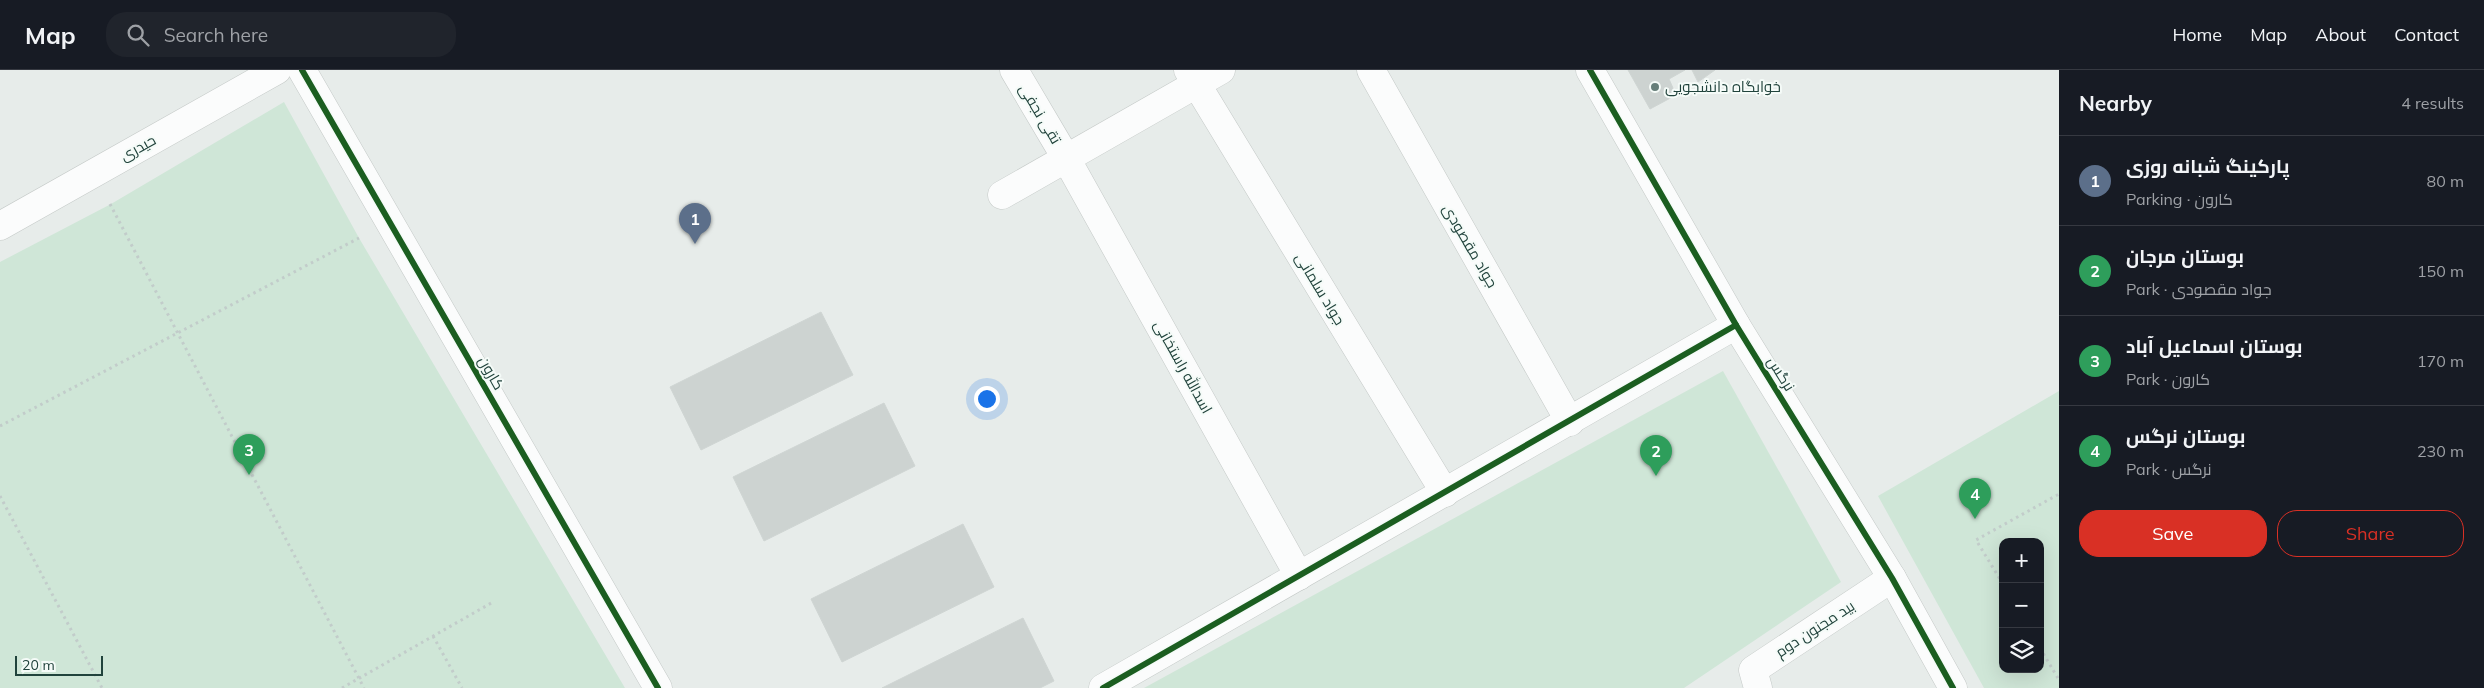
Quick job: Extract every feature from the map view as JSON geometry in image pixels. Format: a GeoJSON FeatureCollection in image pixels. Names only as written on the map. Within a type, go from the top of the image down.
{"type":"FeatureCollection","features":[{"type":"Feature","properties":{"kind":"street","name":"حیدری"},"geometry":{"type":"LineString","coordinates":[[0,226],[277,70]]}},
{"type":"Feature","properties":{"kind":"street","name":"کارون"},"geometry":{"type":"LineString","coordinates":[[302,70],[658,688]]}},
{"type":"Feature","properties":{"kind":"street","name":"تقی نجفی"},"geometry":{"type":"LineString","coordinates":[[1014,70],[1066,158]]}},
{"type":"Feature","properties":{"kind":"street"},"geometry":{"type":"LineString","coordinates":[[1002,195],[1066,158],[1192,77],[1221,70]]}},
{"type":"Feature","properties":{"kind":"street","name":"جواد مقصودی"},"geometry":{"type":"LineString","coordinates":[[1371,70],[1570,422]]}},
{"type":"Feature","properties":{"kind":"street","name":"نرگس"},"geometry":{"type":"LineString","coordinates":[[1590,70],[1736,325],[1892,578],[1953,688]]}},
{"type":"Feature","properties":{"kind":"street","name":"جواد سلمانی"},"geometry":{"type":"LineString","coordinates":[[1192,77],[1445,493]]}},
{"type":"Feature","properties":{"kind":"street","name":"اسدالله راستخانی"},"geometry":{"type":"LineString","coordinates":[[1066,158],[1299,576]]}},
{"type":"Feature","properties":{"kind":"street"},"geometry":{"type":"LineString","coordinates":[[1103,688],[1570,422],[1736,325]]}},
{"type":"Feature","properties":{"kind":"street","name":"بید مجنون دوم"},"geometry":{"type":"LineString","coordinates":[[1758,688],[1754,670],[1892,578]]}},
{"type":"Feature","properties":{"kind":"path"},"geometry":{"type":"LineString","coordinates":[[110,204],[364,688]]}},
{"type":"Feature","properties":{"kind":"path"},"geometry":{"type":"LineString","coordinates":[[0,426],[358,238]]}},
{"type":"Feature","properties":{"kind":"path"},"geometry":{"type":"LineString","coordinates":[[2002,583],[1976,540],[2059,494]]}},
{"type":"Feature","properties":{"kind":"path"},"geometry":{"type":"LineString","coordinates":[[0,496],[102,688]]}},
{"type":"Feature","properties":{"kind":"path"},"geometry":{"type":"LineString","coordinates":[[342,688],[493,602]]}},
{"type":"Feature","properties":{"kind":"path"},"geometry":{"type":"LineString","coordinates":[[434,636],[462,688]]}},
{"type":"Feature","properties":{"kind":"path"},"geometry":{"type":"LineString","coordinates":[[2044,655],[2059,680]]}},
{"type":"Feature","properties":{"kind":"green space"},"geometry":{"type":"Polygon","coordinates":[[[284,102],[359,238],[625,688],[0,688],[0,262],[111,204],[284,102]]]}},
{"type":"Feature","properties":{"kind":"green space"},"geometry":{"type":"Polygon","coordinates":[[[1723,371],[1841,582],[1684,688],[1144,688],[1723,371]]]}},
{"type":"Feature","properties":{"kind":"green space"},"geometry":{"type":"Polygon","coordinates":[[[2059,391],[2059,688],[1984,688],[1878,496],[2059,391]]]}},
{"type":"Feature","properties":{"kind":"building","name":"خوابگاه دانشجویی"},"geometry":{"type":"Polygon","coordinates":[[[1628,70],[1685,70],[1669,79],[1676,95],[1650,109],[1628,70]]]}},
{"type":"Feature","properties":{"kind":"building","name":"خوابگاه دانشجویی"},"geometry":{"type":"Polygon","coordinates":[[[1692,70],[1715,70],[1698,82],[1692,70]]]}},
{"type":"Feature","properties":{"kind":"building"},"geometry":{"type":"Polygon","coordinates":[[[821,312],[853,375],[701,450],[670,387],[821,312]]]}},
{"type":"Feature","properties":{"kind":"building"},"geometry":{"type":"Polygon","coordinates":[[[884,403],[915,466],[764,541],[733,477],[884,403]]]}},
{"type":"Feature","properties":{"kind":"building"},"geometry":{"type":"Polygon","coordinates":[[[963,524],[994,587],[842,662],[811,599],[963,524]]]}},
{"type":"Feature","properties":{"kind":"building"},"geometry":{"type":"Polygon","coordinates":[[[1023,618],[1054,681],[1040,688],[882,688],[1023,618]]]}},
{"type":"Feature","properties":{"kind":"cycle path"},"geometry":{"type":"LineString","coordinates":[[302,70],[658,688]]}},
{"type":"Feature","properties":{"kind":"cycle path"},"geometry":{"type":"LineString","coordinates":[[1590,70],[1736,325],[1892,578],[1953,688]]}},
{"type":"Feature","properties":{"kind":"cycle path"},"geometry":{"type":"LineString","coordinates":[[1103,688],[1736,325]]}},
{"type":"Feature","properties":{"kind":"place","name":"خوابگاه دانشجویی"},"geometry":{"type":"Point","coordinates":[1655,87]}},
{"type":"Feature","properties":{"kind":"place","name":"پارکینگ شبانه روزی"},"geometry":{"type":"Point","coordinates":[695,244]}},
{"type":"Feature","properties":{"kind":"place","name":"بوستان اسماعیل آباد"},"geometry":{"type":"Point","coordinates":[249,475]}},
{"type":"Feature","properties":{"kind":"place","name":"بوستان مرجان"},"geometry":{"type":"Point","coordinates":[1656,476]}},
{"type":"Feature","properties":{"kind":"place","name":"بوستان نرگس"},"geometry":{"type":"Point","coordinates":[1975,519]}}]}
